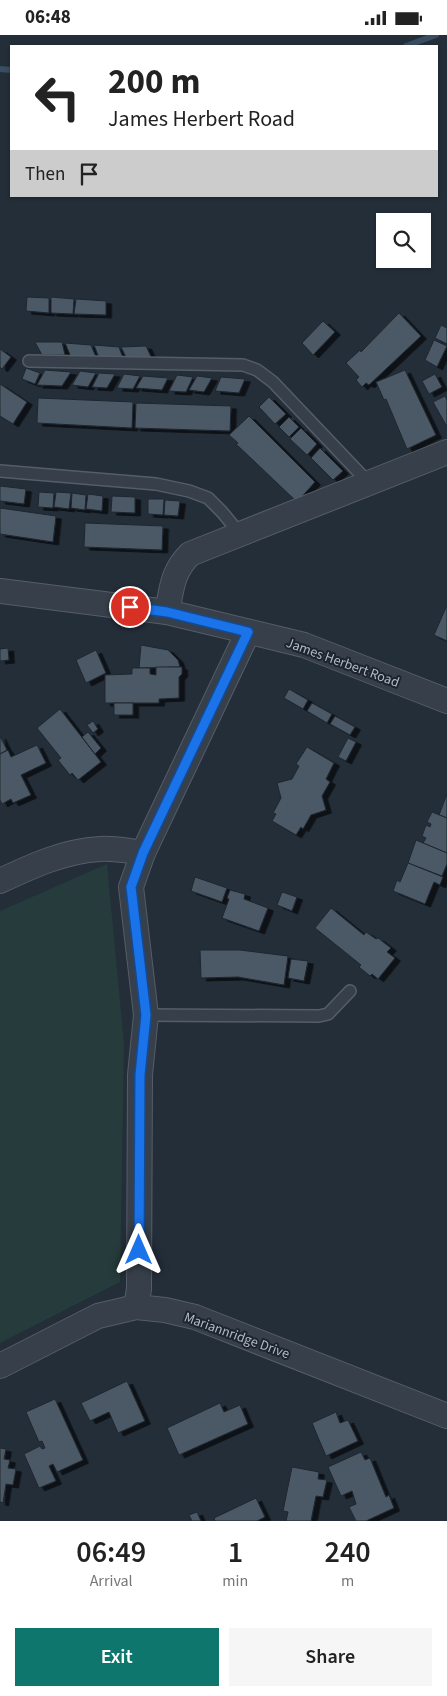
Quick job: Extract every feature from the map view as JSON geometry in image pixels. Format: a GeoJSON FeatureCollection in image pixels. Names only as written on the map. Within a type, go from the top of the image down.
{"type":"FeatureCollection","features":[{"type":"Feature","properties":{"kind":"street"},"geometry":{"type":"LineString","coordinates":[[167,612],[175,574],[180,564],[190,554],[447,453]]}},
{"type":"Feature","properties":{"kind":"street","name":"James Herbert Road"},"geometry":{"type":"LineString","coordinates":[[0,591],[167,612],[304,645],[447,701]]}},
{"type":"Feature","properties":{"kind":"street"},"geometry":{"type":"LineString","coordinates":[[136,1307],[139,1289],[140,1075],[146,1015],[131,887],[143,853],[248,632]]}},
{"type":"Feature","properties":{"kind":"street"},"geometry":{"type":"LineString","coordinates":[[0,881],[47,859],[78,851],[102,849],[143,853]]}},
{"type":"Feature","properties":{"kind":"street","name":"Mariannridge Drive"},"geometry":{"type":"LineString","coordinates":[[0,1366],[98,1316],[136,1307],[165,1310],[195,1317],[447,1416]]}},
{"type":"Feature","properties":{"kind":"lane"},"geometry":{"type":"LineString","coordinates":[[29,361],[218,364],[243,365],[257,370],[273,382],[369,483]]}},
{"type":"Feature","properties":{"kind":"lane"},"geometry":{"type":"LineString","coordinates":[[0,471],[156,484],[189,491],[208,498],[222,511],[241,535]]}},
{"type":"Feature","properties":{"kind":"lane"},"geometry":{"type":"LineString","coordinates":[[146,1015],[319,1016],[328,1014],[350,991]]}},
{"type":"Feature","properties":{"kind":"green space"},"geometry":{"type":"Polygon","coordinates":[[[107,864],[124,1044],[120,1282],[0,1343],[0,911],[107,864]]]}},
{"type":"Feature","properties":{"kind":"building"},"geometry":{"type":"Polygon","coordinates":[[[27,297],[49,298],[49,313],[26,311],[27,297]]]}},
{"type":"Feature","properties":{"kind":"building"},"geometry":{"type":"Polygon","coordinates":[[[51,297],[74,299],[73,314],[51,313],[51,297]]]}},
{"type":"Feature","properties":{"kind":"building"},"geometry":{"type":"Polygon","coordinates":[[[76,299],[106,301],[106,315],[74,314],[76,299]]]}},
{"type":"Feature","properties":{"kind":"building"},"geometry":{"type":"Polygon","coordinates":[[[399,313],[421,336],[369,385],[366,383],[362,387],[356,380],[359,377],[346,363],[360,350],[361,352],[399,313]]]}},
{"type":"Feature","properties":{"kind":"building"},"geometry":{"type":"Polygon","coordinates":[[[323,321],[335,332],[313,355],[302,343],[323,321]]]}},
{"type":"Feature","properties":{"kind":"building"},"geometry":{"type":"Polygon","coordinates":[[[441,325],[447,328],[447,344],[435,338],[441,325]]]}},
{"type":"Feature","properties":{"kind":"building"},"geometry":{"type":"Polygon","coordinates":[[[434,340],[447,346],[437,367],[425,360],[434,340]]]}},
{"type":"Feature","properties":{"kind":"building"},"geometry":{"type":"Polygon","coordinates":[[[35,342],[62,342],[65,355],[42,355],[35,342]]]}},
{"type":"Feature","properties":{"kind":"building"},"geometry":{"type":"Polygon","coordinates":[[[65,343],[91,345],[96,357],[71,357],[65,343]]]}},
{"type":"Feature","properties":{"kind":"building"},"geometry":{"type":"Polygon","coordinates":[[[94,345],[119,347],[123,358],[99,358],[94,345]]]}},
{"type":"Feature","properties":{"kind":"building"},"geometry":{"type":"Polygon","coordinates":[[[146,346],[153,361],[127,359],[121,347],[146,346]]]}},
{"type":"Feature","properties":{"kind":"building"},"geometry":{"type":"Polygon","coordinates":[[[0,349],[11,357],[2,369],[0,367],[0,349]]]}},
{"type":"Feature","properties":{"kind":"building"},"geometry":{"type":"Polygon","coordinates":[[[26,368],[40,373],[35,384],[22,379],[26,368]]]}},
{"type":"Feature","properties":{"kind":"building"},"geometry":{"type":"Polygon","coordinates":[[[45,370],[71,372],[62,386],[37,385],[45,370]]]}},
{"type":"Feature","properties":{"kind":"building"},"geometry":{"type":"Polygon","coordinates":[[[405,370],[436,435],[407,449],[386,399],[384,400],[376,382],[405,370]]]}},
{"type":"Feature","properties":{"kind":"building"},"geometry":{"type":"Polygon","coordinates":[[[80,371],[96,373],[88,387],[72,385],[80,371]]]}},
{"type":"Feature","properties":{"kind":"building"},"geometry":{"type":"Polygon","coordinates":[[[99,373],[115,374],[107,388],[92,387],[99,373]]]}},
{"type":"Feature","properties":{"kind":"building"},"geometry":{"type":"Polygon","coordinates":[[[124,374],[140,376],[133,389],[117,388],[124,374]]]}},
{"type":"Feature","properties":{"kind":"building"},"geometry":{"type":"Polygon","coordinates":[[[435,374],[442,387],[429,394],[422,381],[435,374]]]}},
{"type":"Feature","properties":{"kind":"building"},"geometry":{"type":"Polygon","coordinates":[[[177,375],[193,377],[186,392],[169,391],[177,375]]]}},
{"type":"Feature","properties":{"kind":"building"},"geometry":{"type":"Polygon","coordinates":[[[143,376],[168,378],[162,390],[136,388],[143,376]]]}},
{"type":"Feature","properties":{"kind":"building"},"geometry":{"type":"Polygon","coordinates":[[[197,376],[212,378],[204,392],[189,390],[197,376]]]}},
{"type":"Feature","properties":{"kind":"building"},"geometry":{"type":"Polygon","coordinates":[[[221,377],[245,379],[239,393],[215,391],[221,377]]]}},
{"type":"Feature","properties":{"kind":"building"},"geometry":{"type":"Polygon","coordinates":[[[0,384],[27,402],[13,424],[0,416],[0,384]]]}},
{"type":"Feature","properties":{"kind":"building"},"geometry":{"type":"Polygon","coordinates":[[[445,396],[447,400],[447,425],[433,402],[445,396]]]}},
{"type":"Feature","properties":{"kind":"building"},"geometry":{"type":"Polygon","coordinates":[[[269,397],[286,414],[275,424],[259,407],[269,397]]]}},
{"type":"Feature","properties":{"kind":"building"},"geometry":{"type":"Polygon","coordinates":[[[38,398],[133,402],[132,428],[37,423],[38,398]]]}},
{"type":"Feature","properties":{"kind":"building"},"geometry":{"type":"Polygon","coordinates":[[[136,403],[231,406],[230,431],[135,428],[136,403]]]}},
{"type":"Feature","properties":{"kind":"building"},"geometry":{"type":"Polygon","coordinates":[[[249,416],[315,482],[297,502],[229,435],[249,416]]]}},
{"type":"Feature","properties":{"kind":"building"},"geometry":{"type":"Polygon","coordinates":[[[289,417],[299,427],[289,437],[279,427],[289,417]]]}},
{"type":"Feature","properties":{"kind":"building"},"geometry":{"type":"Polygon","coordinates":[[[301,428],[317,444],[307,455],[290,439],[301,428]]]}},
{"type":"Feature","properties":{"kind":"building"},"geometry":{"type":"Polygon","coordinates":[[[320,448],[343,471],[333,480],[311,458],[320,448]]]}},
{"type":"Feature","properties":{"kind":"building"},"geometry":{"type":"Polygon","coordinates":[[[0,486],[26,489],[24,504],[0,501],[0,486]]]}},
{"type":"Feature","properties":{"kind":"building"},"geometry":{"type":"Polygon","coordinates":[[[39,492],[54,493],[53,508],[38,507],[39,492]]]}},
{"type":"Feature","properties":{"kind":"building"},"geometry":{"type":"Polygon","coordinates":[[[56,492],[71,493],[69,509],[54,507],[56,492]]]}},
{"type":"Feature","properties":{"kind":"building"},"geometry":{"type":"Polygon","coordinates":[[[72,493],[86,495],[85,510],[71,508],[72,493]]]}},
{"type":"Feature","properties":{"kind":"building"},"geometry":{"type":"Polygon","coordinates":[[[88,494],[103,496],[102,511],[86,509],[88,494]]]}},
{"type":"Feature","properties":{"kind":"building"},"geometry":{"type":"Polygon","coordinates":[[[112,496],[135,497],[135,513],[111,512],[112,496]]]}},
{"type":"Feature","properties":{"kind":"building"},"geometry":{"type":"Polygon","coordinates":[[[148,499],[164,499],[163,515],[148,514],[148,499]]]}},
{"type":"Feature","properties":{"kind":"building"},"geometry":{"type":"Polygon","coordinates":[[[165,500],[180,501],[178,516],[164,515],[165,500]]]}},
{"type":"Feature","properties":{"kind":"building"},"geometry":{"type":"Polygon","coordinates":[[[0,508],[56,516],[53,542],[0,534],[0,508]]]}},
{"type":"Feature","properties":{"kind":"building"},"geometry":{"type":"Polygon","coordinates":[[[85,523],[163,526],[162,550],[84,547],[85,523]]]}},
{"type":"Feature","properties":{"kind":"building"},"geometry":{"type":"Polygon","coordinates":[[[447,605],[447,641],[434,635],[447,605]]]}},
{"type":"Feature","properties":{"kind":"building"},"geometry":{"type":"Polygon","coordinates":[[[141,645],[168,650],[178,660],[180,667],[139,668],[141,645]]]}},
{"type":"Feature","properties":{"kind":"building"},"geometry":{"type":"Polygon","coordinates":[[[8,648],[9,660],[0,661],[0,649],[8,648]]]}},
{"type":"Feature","properties":{"kind":"building"},"geometry":{"type":"Polygon","coordinates":[[[96,650],[106,673],[86,683],[76,660],[96,650]]]}},
{"type":"Feature","properties":{"kind":"building"},"geometry":{"type":"Polygon","coordinates":[[[156,667],[182,667],[182,674],[179,677],[179,698],[159,699],[159,703],[105,703],[105,675],[132,674],[132,668],[150,668],[150,674],[156,675],[156,667]]]}},
{"type":"Feature","properties":{"kind":"building"},"geometry":{"type":"Polygon","coordinates":[[[289,689],[308,700],[303,709],[284,698],[289,689]]]}},
{"type":"Feature","properties":{"kind":"building"},"geometry":{"type":"Polygon","coordinates":[[[114,703],[133,703],[133,715],[114,715],[114,703]]]}},
{"type":"Feature","properties":{"kind":"building"},"geometry":{"type":"Polygon","coordinates":[[[312,703],[332,714],[327,723],[307,711],[312,703]]]}},
{"type":"Feature","properties":{"kind":"building"},"geometry":{"type":"Polygon","coordinates":[[[60,709],[101,762],[78,780],[72,773],[70,775],[58,760],[61,758],[37,728],[60,709]]]}},
{"type":"Feature","properties":{"kind":"building"},"geometry":{"type":"Polygon","coordinates":[[[335,716],[355,727],[350,735],[330,724],[335,716]]]}},
{"type":"Feature","properties":{"kind":"building"},"geometry":{"type":"Polygon","coordinates":[[[93,721],[98,729],[93,733],[87,725],[93,721]]]}},
{"type":"Feature","properties":{"kind":"building"},"geometry":{"type":"Polygon","coordinates":[[[88,732],[101,748],[95,754],[82,737],[88,732]]]}},
{"type":"Feature","properties":{"kind":"building"},"geometry":{"type":"Polygon","coordinates":[[[0,736],[7,750],[0,754],[0,736]]]}},
{"type":"Feature","properties":{"kind":"building"},"geometry":{"type":"Polygon","coordinates":[[[348,738],[356,742],[346,761],[338,757],[348,738]]]}},
{"type":"Feature","properties":{"kind":"building"},"geometry":{"type":"Polygon","coordinates":[[[37,745],[46,763],[21,775],[31,795],[13,803],[11,799],[2,804],[0,800],[0,754],[8,750],[11,757],[37,745]]]}},
{"type":"Feature","properties":{"kind":"building"},"geometry":{"type":"Polygon","coordinates":[[[307,747],[334,763],[326,779],[330,782],[322,796],[326,810],[311,815],[303,829],[301,827],[296,835],[272,821],[276,814],[273,813],[281,798],[277,783],[292,779],[299,766],[296,764],[307,747]]]}},
{"type":"Feature","properties":{"kind":"building"},"geometry":{"type":"Polygon","coordinates":[[[447,794],[447,818],[439,815],[447,794]]]}},
{"type":"Feature","properties":{"kind":"building"},"geometry":{"type":"Polygon","coordinates":[[[432,812],[447,818],[447,853],[423,843],[426,838],[422,836],[426,825],[430,827],[431,824],[427,822],[432,812]]]}},
{"type":"Feature","properties":{"kind":"building"},"geometry":{"type":"Polygon","coordinates":[[[416,840],[447,853],[447,864],[442,876],[408,863],[416,840]]]}},
{"type":"Feature","properties":{"kind":"building"},"geometry":{"type":"Polygon","coordinates":[[[408,863],[443,877],[440,885],[434,882],[425,904],[393,891],[397,880],[400,882],[408,863]]]}},
{"type":"Feature","properties":{"kind":"building"},"geometry":{"type":"Polygon","coordinates":[[[195,877],[227,888],[222,902],[191,891],[195,877]]]}},
{"type":"Feature","properties":{"kind":"building"},"geometry":{"type":"Polygon","coordinates":[[[230,890],[245,894],[244,899],[268,908],[259,931],[222,918],[229,899],[227,898],[230,890]]]}},
{"type":"Feature","properties":{"kind":"building"},"geometry":{"type":"Polygon","coordinates":[[[282,892],[297,897],[292,911],[277,905],[282,892]]]}},
{"type":"Feature","properties":{"kind":"building"},"geometry":{"type":"Polygon","coordinates":[[[331,908],[364,935],[366,932],[391,948],[387,952],[395,958],[378,979],[372,974],[370,976],[359,967],[361,965],[315,928],[331,908]]]}},
{"type":"Feature","properties":{"kind":"building"},"geometry":{"type":"Polygon","coordinates":[[[200,950],[240,950],[288,956],[284,985],[238,977],[201,978],[200,950]]]}},
{"type":"Feature","properties":{"kind":"building"},"geometry":{"type":"Polygon","coordinates":[[[291,959],[308,961],[304,981],[288,978],[291,959]]]}},
{"type":"Feature","properties":{"kind":"building"},"geometry":{"type":"Polygon","coordinates":[[[127,1381],[145,1421],[118,1433],[109,1412],[90,1421],[81,1403],[127,1381]]]}},
{"type":"Feature","properties":{"kind":"building"},"geometry":{"type":"Polygon","coordinates":[[[55,1399],[83,1460],[57,1472],[53,1464],[49,1466],[56,1481],[39,1488],[24,1454],[40,1446],[42,1449],[45,1448],[42,1441],[39,1442],[26,1412],[55,1399]]]}},
{"type":"Feature","properties":{"kind":"building"},"geometry":{"type":"Polygon","coordinates":[[[220,1403],[224,1412],[240,1405],[248,1424],[179,1455],[167,1428],[220,1403]]]}},
{"type":"Feature","properties":{"kind":"building"},"geometry":{"type":"Polygon","coordinates":[[[336,1412],[340,1423],[348,1420],[358,1441],[326,1456],[312,1423],[336,1412]]]}},
{"type":"Feature","properties":{"kind":"building"},"geometry":{"type":"Polygon","coordinates":[[[0,1448],[6,1449],[4,1459],[10,1460],[8,1468],[16,1469],[13,1485],[6,1484],[3,1503],[0,1502],[0,1448]]]}},
{"type":"Feature","properties":{"kind":"building"},"geometry":{"type":"Polygon","coordinates":[[[361,1452],[365,1460],[370,1458],[386,1497],[389,1495],[394,1508],[366,1521],[356,1521],[349,1507],[356,1504],[352,1491],[341,1496],[328,1467],[361,1452]]]}},
{"type":"Feature","properties":{"kind":"building"},"geometry":{"type":"Polygon","coordinates":[[[292,1467],[319,1472],[318,1479],[327,1480],[323,1497],[316,1496],[311,1521],[286,1521],[288,1512],[283,1511],[292,1467]]]}},
{"type":"Feature","properties":{"kind":"building"},"geometry":{"type":"Polygon","coordinates":[[[256,1498],[265,1517],[257,1521],[215,1521],[214,1518],[256,1498]]]}},
{"type":"Feature","properties":{"kind":"building"},"geometry":{"type":"Polygon","coordinates":[[[197,1512],[201,1521],[192,1521],[189,1515],[197,1512]]]}},
{"type":"Feature","properties":{"kind":"waterway"},"geometry":{"type":"LineString","coordinates":[[409,45],[436,35]]}},
{"type":"Feature","properties":{"kind":"waterway"},"geometry":{"type":"LineString","coordinates":[[0,69],[10,70]]}},
{"type":"Feature","properties":{"kind":"route"},"geometry":{"type":"LineString","coordinates":[[130,607],[167,612],[248,632],[143,853],[131,887],[146,1015],[140,1075],[139,1250]]}}]}
